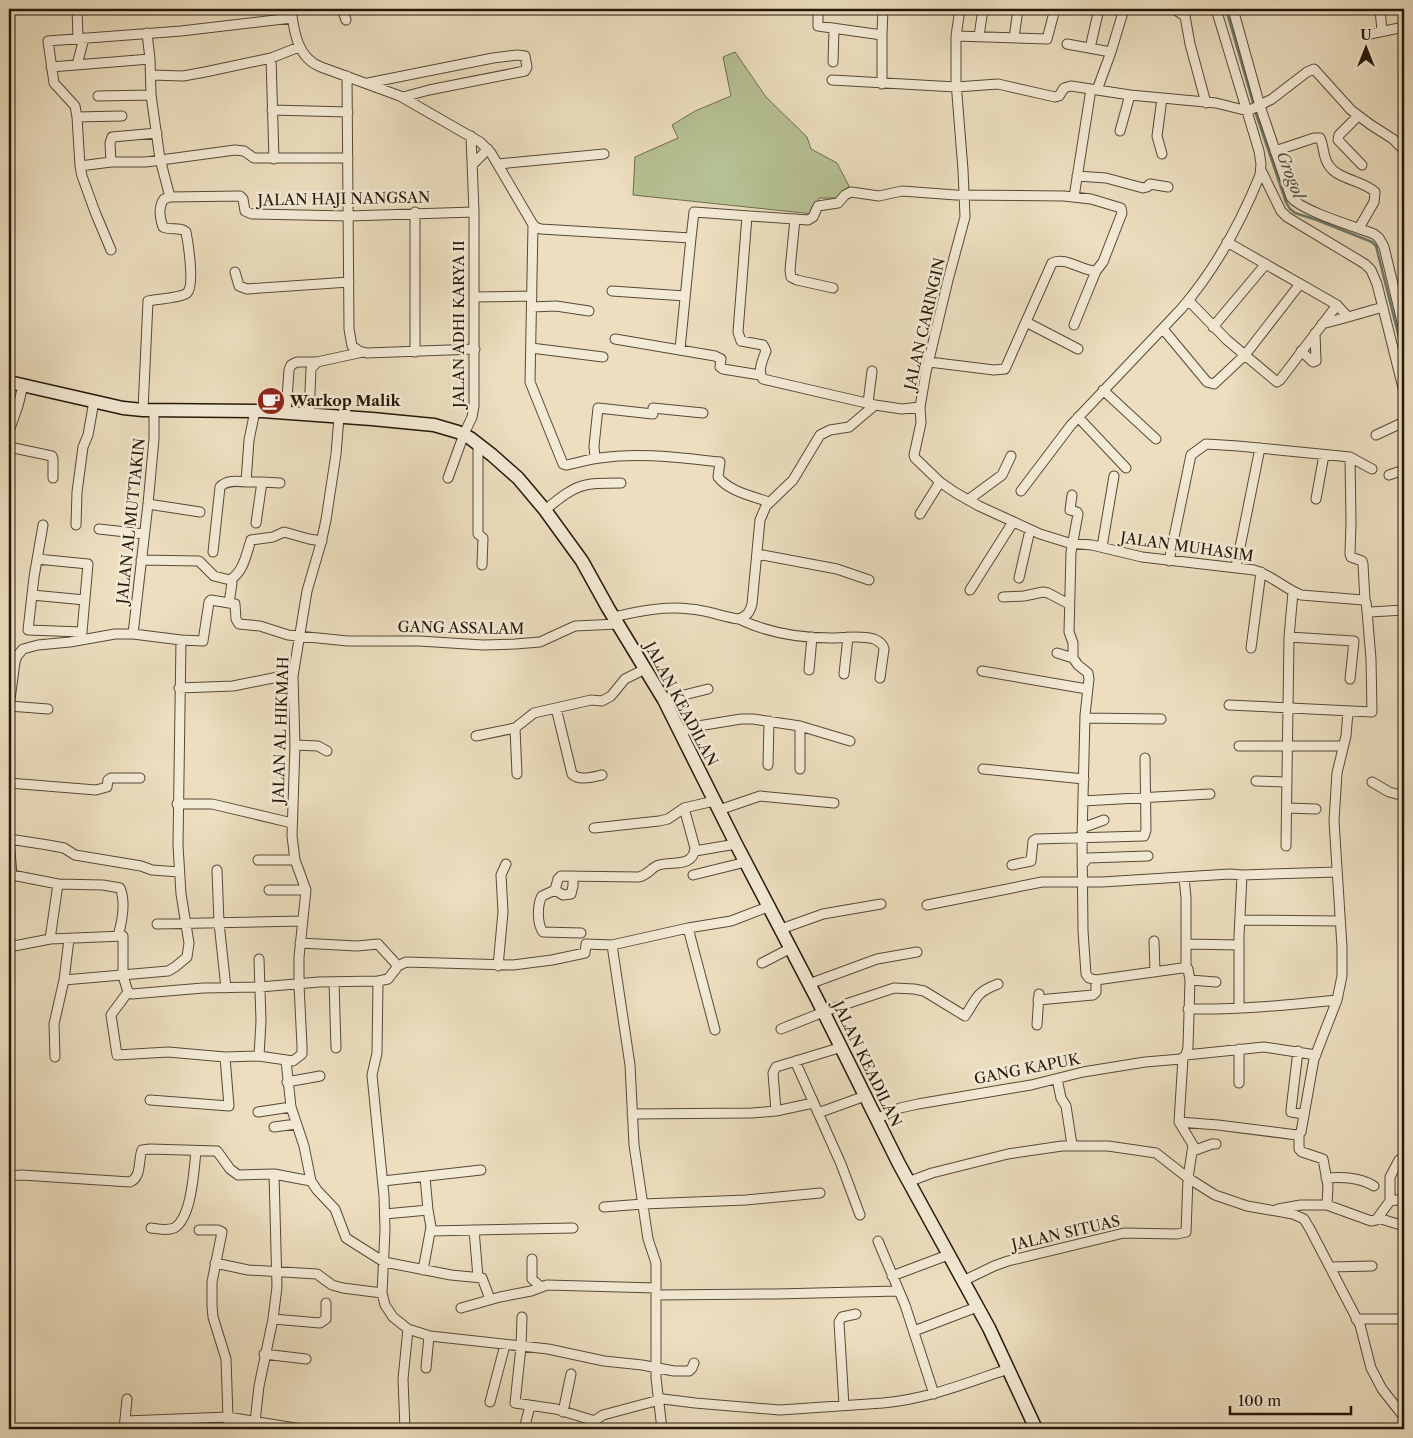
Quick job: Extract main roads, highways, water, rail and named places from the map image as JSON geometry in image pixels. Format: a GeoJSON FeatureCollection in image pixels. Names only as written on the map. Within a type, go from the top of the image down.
{"type":"FeatureCollection","features":[{"type":"Feature","properties":{"kind":"main road","name":"JALAN KEADILAN"},"geometry":{"type":"LineString","coordinates":[[9,382],[94,401],[148,410],[250,411],[309,414],[442,427],[464,434],[511,472],[545,510],[582,561],[644,669],[684,730],[717,806],[770,906],[784,927],[791,948],[865,1096],[884,1114],[908,1182],[948,1255],[967,1279],[978,1307],[1036,1429]]}},
{"type":"Feature","properties":{"kind":"waterway","name":"Grogol"},"geometry":{"type":"LineString","coordinates":[[1226,9],[1254,106]]}},
{"type":"Feature","properties":{"kind":"waterway","name":"Grogol"},"geometry":{"type":"LineString","coordinates":[[1255,111],[1290,209],[1295,213],[1372,242],[1376,246],[1404,357]]}},
{"type":"Feature","properties":{"kind":"place","name":"Warkop Malik"},"geometry":{"type":"Point","coordinates":[271,401]}}]}
